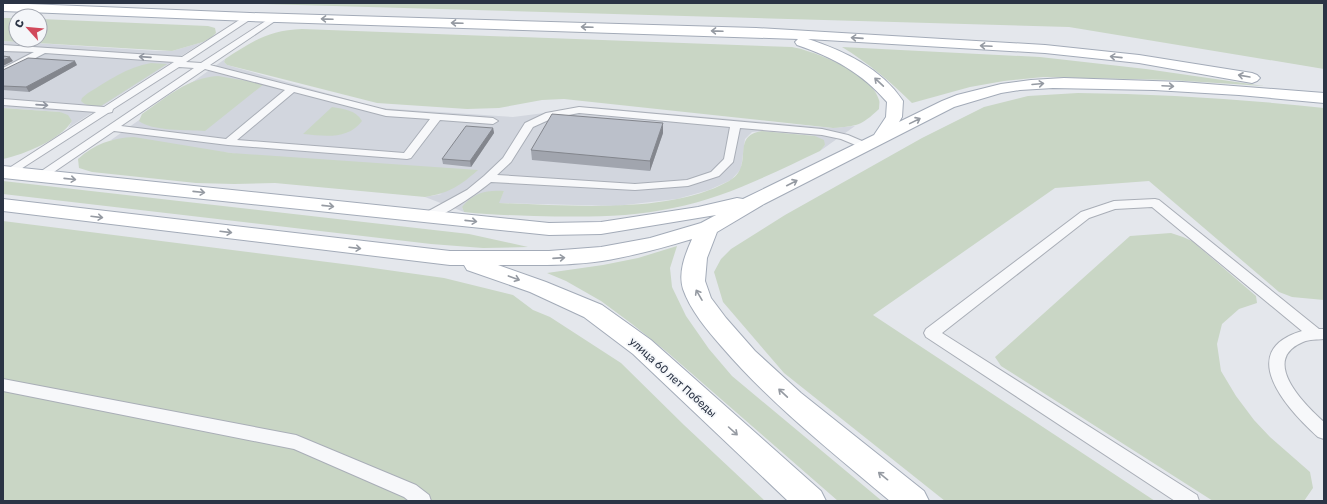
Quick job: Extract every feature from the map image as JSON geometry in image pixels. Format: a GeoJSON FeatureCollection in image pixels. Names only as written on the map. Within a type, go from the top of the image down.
{"type":"FeatureCollection","features":[{"type":"Feature","properties":{"kind":"main road"},"geometry":{"type":"LineString","coordinates":[[13,6],[250,17],[756,32],[1053,50],[1139,60],[1324,91]]}},
{"type":"Feature","properties":{"kind":"main road"},"geometry":{"type":"LineString","coordinates":[[756,32],[799,41],[828,50],[860,66],[880,82],[895,100],[894,118],[873,142]]}},
{"type":"Feature","properties":{"kind":"main road"},"geometry":{"type":"LineString","coordinates":[[3,206],[450,258],[549,258],[601,254],[652,244],[708,228],[757,200],[948,104],[974,95],[1010,87],[1051,83],[1130,84],[1230,88],[1324,98]]}},
{"type":"Feature","properties":{"kind":"main road"},"geometry":{"type":"LineString","coordinates":[[6,172],[549,229],[601,228],[698,213],[757,200]]}},
{"type":"Feature","properties":{"kind":"main road"},"geometry":{"type":"LineString","coordinates":[[708,228],[693,265],[695,288],[713,319],[742,355],[788,398],[913,501]]}},
{"type":"Feature","properties":{"kind":"main road","name":"улица 60 лет Победы"},"geometry":{"type":"LineString","coordinates":[[450,258],[503,274],[538,287],[593,311],[642,347],[810,501]]}},
{"type":"Feature","properties":{"kind":"lane"},"geometry":{"type":"LineString","coordinates":[[6,172],[106,110],[250,17]]}},
{"type":"Feature","properties":{"kind":"lane"},"geometry":{"type":"LineString","coordinates":[[41,176],[275,17]]}},
{"type":"Feature","properties":{"kind":"lane"},"geometry":{"type":"LineString","coordinates":[[3,48],[44,50],[181,62],[204,66],[386,113],[493,121]]}},
{"type":"Feature","properties":{"kind":"lane"},"geometry":{"type":"LineString","coordinates":[[3,72],[44,50]]}},
{"type":"Feature","properties":{"kind":"lane"},"geometry":{"type":"LineString","coordinates":[[228,142],[292,89]]}},
{"type":"Feature","properties":{"kind":"lane"},"geometry":{"type":"LineString","coordinates":[[3,102],[136,112]]}},
{"type":"Feature","properties":{"kind":"lane"},"geometry":{"type":"LineString","coordinates":[[429,216],[471,192],[488,178],[507,160],[529,125],[550,115],[579,110],[822,132],[873,142]]}},
{"type":"Feature","properties":{"kind":"lane"},"geometry":{"type":"LineString","coordinates":[[111,128],[228,142],[407,156],[437,117]]}},
{"type":"Feature","properties":{"kind":"lane"},"geometry":{"type":"LineString","coordinates":[[488,178],[635,187],[688,183],[715,174],[729,160],[736,124]]}},
{"type":"Feature","properties":{"kind":"lane"},"geometry":{"type":"LineString","coordinates":[[1190,501],[931,333],[1084,215],[1114,205],[1155,203],[1320,334]]}},
{"type":"Feature","properties":{"kind":"lane"},"geometry":{"type":"LineString","coordinates":[[1320,334],[1294,339],[1281,350],[1276,366],[1283,387],[1300,410],[1324,432]]}},
{"type":"Feature","properties":{"kind":"lane"},"geometry":{"type":"LineString","coordinates":[[3,385],[296,442],[410,491],[422,501]]}},
{"type":"Feature","properties":{"kind":"shaded area"},"geometry":{"type":"Polygon","coordinates":[[[3,41],[8,41],[8,48],[48,48],[48,44],[157,51],[172,51],[203,42],[68,128],[72,121],[60,112],[3,108],[3,41]]]}},
{"type":"Feature","properties":{"kind":"shaded area"},"geometry":{"type":"Polygon","coordinates":[[[225,59],[224,62],[227,65],[379,108],[513,117],[591,107],[833,128],[855,126],[820,151],[825,145],[815,136],[762,131],[752,132],[745,139],[741,169],[731,180],[709,190],[677,199],[616,206],[498,203],[504,191],[462,207],[464,212],[425,197],[442,194],[231,153],[111,140],[225,59]]]}},
{"type":"Feature","properties":{"kind":"green space"},"geometry":{"type":"Polygon","coordinates":[[[232,3],[1324,3],[1324,69],[1069,27],[232,3]]]}},
{"type":"Feature","properties":{"kind":"green space"},"geometry":{"type":"Polygon","coordinates":[[[3,18],[8,18],[8,41],[3,41],[3,18]]]}},
{"type":"Feature","properties":{"kind":"green space"},"geometry":{"type":"Polygon","coordinates":[[[48,19],[208,26],[215,28],[216,33],[203,42],[172,51],[48,44],[48,19]]]}},
{"type":"Feature","properties":{"kind":"green space"},"geometry":{"type":"Polygon","coordinates":[[[302,29],[792,47],[814,53],[842,65],[855,73],[866,81],[874,90],[879,101],[879,109],[863,122],[848,127],[833,128],[564,99],[542,100],[499,108],[467,109],[377,103],[227,65],[224,62],[225,59],[244,47],[270,34],[302,29]]]}},
{"type":"Feature","properties":{"kind":"green space"},"geometry":{"type":"Polygon","coordinates":[[[842,47],[1040,57],[1146,69],[1264,86],[1170,80],[1043,77],[1004,81],[970,87],[912,103],[861,59],[842,47]]]}},
{"type":"Feature","properties":{"kind":"green space"},"geometry":{"type":"Polygon","coordinates":[[[151,63],[167,64],[101,106],[88,105],[81,101],[82,98],[88,93],[118,75],[151,63]]]}},
{"type":"Feature","properties":{"kind":"green space"},"geometry":{"type":"Polygon","coordinates":[[[218,76],[264,84],[205,131],[152,127],[139,121],[142,114],[178,89],[197,80],[218,76]]]}},
{"type":"Feature","properties":{"kind":"green space"},"geometry":{"type":"Polygon","coordinates":[[[1078,93],[1140,94],[1262,102],[1324,108],[1324,300],[1292,297],[1279,292],[1149,181],[1055,188],[873,315],[1155,501],[945,501],[784,373],[723,302],[714,272],[721,259],[731,249],[785,215],[922,138],[984,107],[1028,96],[1078,93]]]}},
{"type":"Feature","properties":{"kind":"green space"},"geometry":{"type":"Polygon","coordinates":[[[332,107],[353,112],[362,121],[356,127],[343,134],[327,136],[303,134],[332,107]]]}},
{"type":"Feature","properties":{"kind":"green space"},"geometry":{"type":"Polygon","coordinates":[[[3,108],[60,112],[68,115],[72,121],[51,140],[21,154],[3,159],[3,108]]]}},
{"type":"Feature","properties":{"kind":"green space"},"geometry":{"type":"Polygon","coordinates":[[[762,131],[815,136],[824,140],[825,145],[820,151],[767,176],[730,191],[692,204],[639,214],[569,217],[534,216],[464,212],[462,207],[476,195],[492,191],[504,191],[499,203],[585,206],[617,206],[648,203],[677,199],[705,192],[729,181],[737,175],[741,168],[744,145],[747,139],[752,134],[762,131]]]}},
{"type":"Feature","properties":{"kind":"green space"},"geometry":{"type":"Polygon","coordinates":[[[134,137],[231,153],[478,170],[454,188],[425,197],[275,183],[196,183],[92,172],[79,168],[78,159],[90,149],[111,140],[134,137]]]}},
{"type":"Feature","properties":{"kind":"green space"},"geometry":{"type":"Polygon","coordinates":[[[3,181],[469,234],[528,247],[483,248],[431,244],[3,194],[3,181]]]}},
{"type":"Feature","properties":{"kind":"green space"},"geometry":{"type":"Polygon","coordinates":[[[3,221],[444,278],[513,295],[533,310],[550,317],[621,363],[765,501],[3,501],[3,221]]]}},
{"type":"Feature","properties":{"kind":"green space"},"geometry":{"type":"Polygon","coordinates":[[[1171,233],[1192,241],[1256,296],[1257,303],[1239,309],[1222,324],[1217,344],[1221,371],[1236,396],[1254,420],[1270,437],[1310,472],[1313,488],[1304,501],[1213,501],[1001,366],[995,357],[1130,236],[1171,233]]]}},
{"type":"Feature","properties":{"kind":"green space"},"geometry":{"type":"Polygon","coordinates":[[[677,246],[670,268],[672,287],[686,316],[709,349],[732,376],[882,501],[838,501],[667,352],[632,324],[601,301],[566,281],[547,273],[603,265],[638,258],[677,246]]]}},
{"type":"Feature","properties":{"kind":"building"},"geometry":{"type":"Polygon","coordinates":[[[3,56],[10,57],[3,60],[3,56]]]}},
{"type":"Feature","properties":{"kind":"building"},"geometry":{"type":"Polygon","coordinates":[[[28,58],[75,61],[26,87],[3,86],[3,70],[28,58]]]}},
{"type":"Feature","properties":{"kind":"building"},"geometry":{"type":"Polygon","coordinates":[[[552,114],[663,123],[650,161],[531,150],[552,114]]]}},
{"type":"Feature","properties":{"kind":"building"},"geometry":{"type":"Polygon","coordinates":[[[466,126],[493,128],[470,161],[442,159],[466,126]]]}}]}
